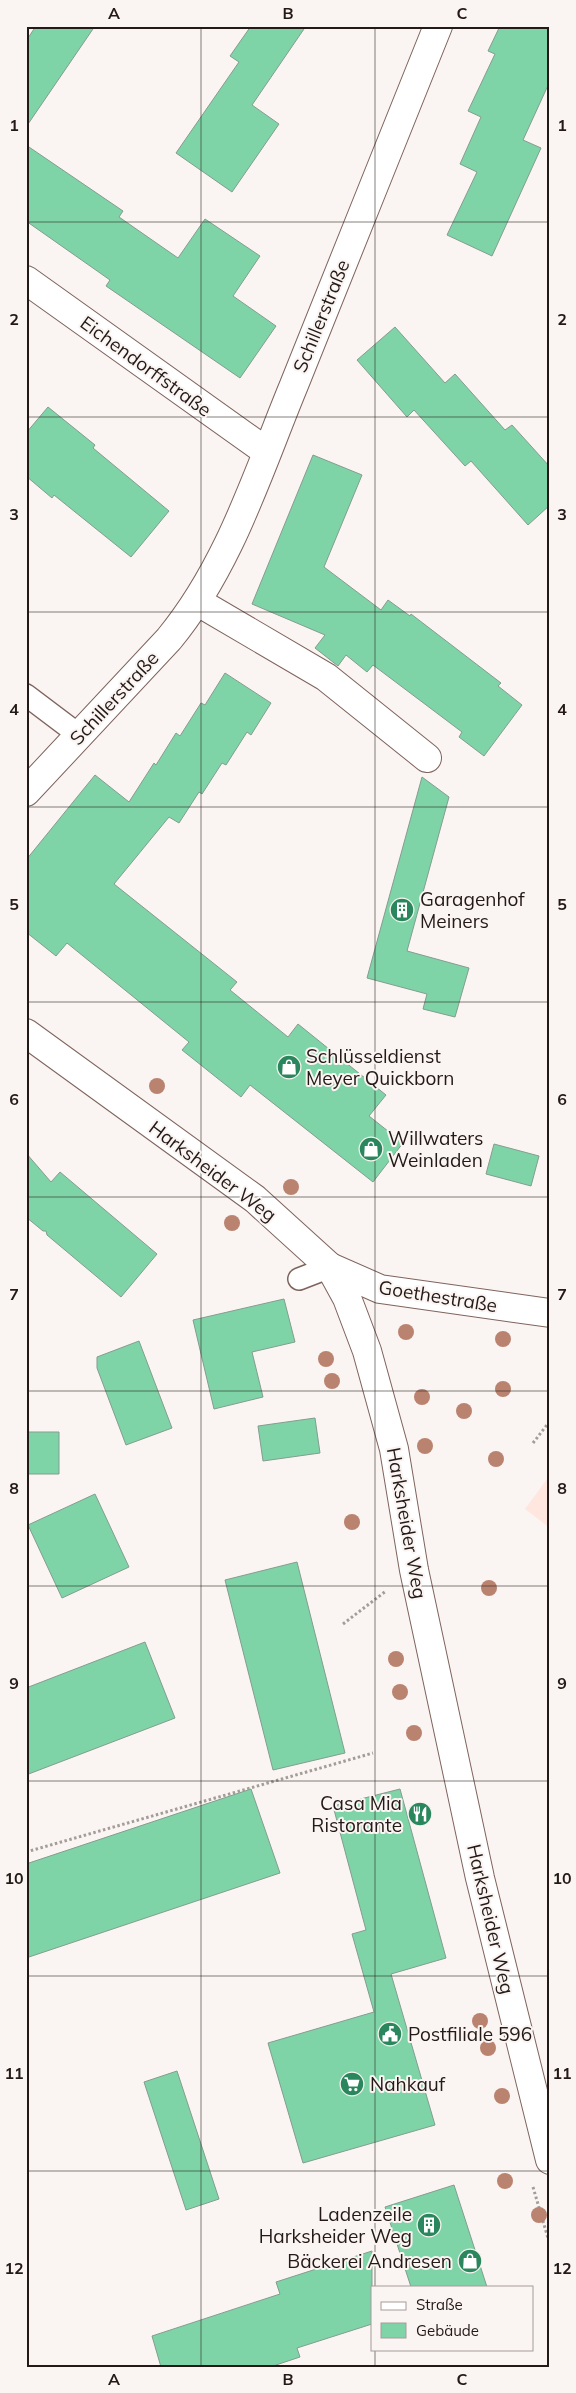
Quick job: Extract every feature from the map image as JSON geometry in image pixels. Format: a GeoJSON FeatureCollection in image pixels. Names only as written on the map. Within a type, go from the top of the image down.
{"type":"FeatureCollection","features":[{"type":"Feature","properties":{"kind":"street","name":"Schillerstraße"},"geometry":{"type":"LineString","coordinates":[[26,792],[169,639],[198,602],[223,558],[438,26]]}},
{"type":"Feature","properties":{"kind":"street","name":"Eichendorffstraße"},"geometry":{"type":"LineString","coordinates":[[26,280],[267,452]]}},
{"type":"Feature","properties":{"kind":"street"},"geometry":{"type":"LineString","coordinates":[[198,602],[326,677],[427,758]]}},
{"type":"Feature","properties":{"kind":"street","name":"Harksheider Weg"},"geometry":{"type":"LineString","coordinates":[[26,1033],[255,1199],[330,1267],[346,1298],[367,1351],[392,1440],[414,1570],[480,1878],[550,2160]]}},
{"type":"Feature","properties":{"kind":"street","name":"Goethestraße"},"geometry":{"type":"LineString","coordinates":[[330,1267],[380,1290],[550,1313]]}},
{"type":"Feature","properties":{"kind":"lane"},"geometry":{"type":"LineString","coordinates":[[26,695],[79,735]]}},
{"type":"Feature","properties":{"kind":"lane"},"geometry":{"type":"LineString","coordinates":[[299,1279],[330,1267]]}},
{"type":"Feature","properties":{"kind":"path"},"geometry":{"type":"LineString","coordinates":[[533,1443],[550,1421]]}},
{"type":"Feature","properties":{"kind":"path"},"geometry":{"type":"LineString","coordinates":[[342,1624],[414,1570]]}},
{"type":"Feature","properties":{"kind":"path"},"geometry":{"type":"LineString","coordinates":[[26,1852],[373,1753]]}},
{"type":"Feature","properties":{"kind":"shaded area"},"geometry":{"type":"Polygon","coordinates":[[[550,1475],[550,1528],[525,1509],[550,1475]]]}},
{"type":"Feature","properties":{"kind":"building"},"geometry":{"type":"Polygon","coordinates":[[[36,26],[95,26],[26,127],[26,41],[36,26]]]}},
{"type":"Feature","properties":{"kind":"building"},"geometry":{"type":"Polygon","coordinates":[[[251,26],[306,26],[252,105],[279,124],[232,192],[176,153],[239,62],[230,56],[251,26]]]}},
{"type":"Feature","properties":{"kind":"building"},"geometry":{"type":"Polygon","coordinates":[[[500,26],[550,26],[550,81],[523,140],[541,148],[492,256],[447,235],[477,172],[460,164],[481,117],[468,111],[495,54],[488,51],[500,26]]]}},
{"type":"Feature","properties":{"kind":"building"},"geometry":{"type":"Polygon","coordinates":[[[26,145],[123,211],[119,217],[178,258],[205,219],[260,256],[233,296],[276,326],[240,378],[106,286],[110,280],[26,221],[26,145]]]}},
{"type":"Feature","properties":{"kind":"building"},"geometry":{"type":"Polygon","coordinates":[[[395,327],[445,383],[455,374],[505,430],[512,425],[550,467],[550,505],[528,525],[471,461],[465,466],[414,410],[407,417],[357,360],[395,327]]]}},
{"type":"Feature","properties":{"kind":"building"},"geometry":{"type":"Polygon","coordinates":[[[48,407],[95,445],[93,448],[169,511],[131,557],[54,495],[52,498],[26,476],[26,433],[48,407]]]}},
{"type":"Feature","properties":{"kind":"building"},"geometry":{"type":"Polygon","coordinates":[[[313,455],[362,475],[324,567],[381,610],[388,600],[410,616],[411,614],[501,683],[498,686],[522,705],[484,756],[459,737],[462,732],[373,665],[367,672],[346,655],[338,666],[315,648],[325,635],[252,604],[313,455]]]}},
{"type":"Feature","properties":{"kind":"building"},"geometry":{"type":"Polygon","coordinates":[[[225,673],[271,703],[251,735],[247,732],[226,765],[222,763],[202,794],[199,792],[179,823],[169,817],[114,884],[237,982],[230,990],[288,1037],[298,1024],[386,1095],[369,1116],[403,1143],[373,1182],[250,1085],[241,1097],[182,1050],[189,1042],[67,943],[56,956],[26,932],[26,860],[95,775],[129,802],[176,733],[180,736],[201,703],[205,705],[225,673]]]}},
{"type":"Feature","properties":{"kind":"building","name":"Garagenhof Meiners"},"geometry":{"type":"Polygon","coordinates":[[[422,777],[449,797],[407,951],[469,968],[455,1017],[423,1009],[427,994],[367,978],[422,777]]]}},
{"type":"Feature","properties":{"kind":"building"},"geometry":{"type":"Polygon","coordinates":[[[494,1144],[539,1156],[531,1186],[486,1174],[494,1144]]]}},
{"type":"Feature","properties":{"kind":"building"},"geometry":{"type":"Polygon","coordinates":[[[26,1153],[51,1182],[60,1172],[157,1254],[121,1297],[47,1235],[46,1231],[43,1231],[26,1217],[26,1153]]]}},
{"type":"Feature","properties":{"kind":"building"},"geometry":{"type":"Polygon","coordinates":[[[284,1299],[295,1342],[252,1352],[263,1397],[214,1409],[193,1320],[284,1299]]]}},
{"type":"Feature","properties":{"kind":"building"},"geometry":{"type":"Polygon","coordinates":[[[139,1341],[172,1428],[126,1445],[97,1368],[97,1357],[139,1341]]]}},
{"type":"Feature","properties":{"kind":"building"},"geometry":{"type":"Polygon","coordinates":[[[315,1418],[320,1453],[263,1461],[258,1426],[315,1418]]]}},
{"type":"Feature","properties":{"kind":"building"},"geometry":{"type":"Polygon","coordinates":[[[26,1432],[59,1432],[59,1474],[26,1474],[26,1432]]]}},
{"type":"Feature","properties":{"kind":"building"},"geometry":{"type":"Polygon","coordinates":[[[95,1494],[129,1567],[62,1598],[28,1525],[95,1494]]]}},
{"type":"Feature","properties":{"kind":"building"},"geometry":{"type":"Polygon","coordinates":[[[297,1562],[345,1753],[273,1770],[225,1580],[297,1562]]]}},
{"type":"Feature","properties":{"kind":"building"},"geometry":{"type":"Polygon","coordinates":[[[145,1642],[175,1718],[26,1775],[26,1688],[145,1642]]]}},
{"type":"Feature","properties":{"kind":"building"},"geometry":{"type":"Polygon","coordinates":[[[251,1789],[280,1873],[26,1958],[26,1864],[251,1789]]]}},
{"type":"Feature","properties":{"kind":"building"},"geometry":{"type":"Polygon","coordinates":[[[400,1789],[446,1958],[391,1974],[435,2125],[303,2163],[268,2043],[374,2012],[352,1934],[366,1930],[333,1806],[400,1789]]]}},
{"type":"Feature","properties":{"kind":"building"},"geometry":{"type":"Polygon","coordinates":[[[177,2071],[219,2199],[186,2210],[144,2082],[177,2071]]]}},
{"type":"Feature","properties":{"kind":"building","name":"Ladenzeile Harksheider Weg"},"geometry":{"type":"Polygon","coordinates":[[[454,2185],[487,2286],[411,2286],[385,2207],[454,2185]]]}},
{"type":"Feature","properties":{"kind":"building"},"geometry":{"type":"Polygon","coordinates":[[[372,2251],[371,2324],[297,2348],[300,2357],[270,2367],[161,2367],[152,2336],[280,2294],[276,2282],[372,2251]]]}},
{"type":"Feature","properties":{"kind":"place","name":"Garagenhof Meiners"},"geometry":{"type":"Point","coordinates":[402,910]}},
{"type":"Feature","properties":{"kind":"place","name":"Schlüsseldienst Meyer Quickborn"},"geometry":{"type":"Point","coordinates":[289,1067]}},
{"type":"Feature","properties":{"kind":"place","name":"Willwaters Weinladen"},"geometry":{"type":"Point","coordinates":[371,1149]}},
{"type":"Feature","properties":{"kind":"place","name":"Casa Mia Ristorante"},"geometry":{"type":"Point","coordinates":[420,1814]}},
{"type":"Feature","properties":{"kind":"place","name":"Postfiliale 596"},"geometry":{"type":"Point","coordinates":[390,2034]}},
{"type":"Feature","properties":{"kind":"place","name":"Nahkauf"},"geometry":{"type":"Point","coordinates":[352,2084]}},
{"type":"Feature","properties":{"kind":"place","name":"Ladenzeile Harksheider Weg"},"geometry":{"type":"Point","coordinates":[429,2225]}},
{"type":"Feature","properties":{"kind":"place","name":"Bäckerei Andresen"},"geometry":{"type":"Point","coordinates":[470,2261]}}]}
